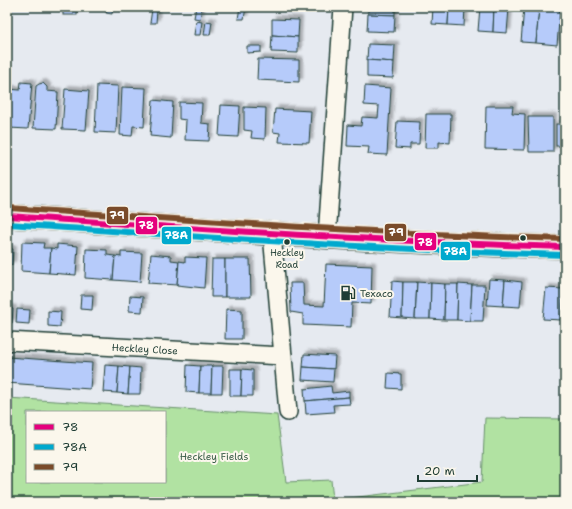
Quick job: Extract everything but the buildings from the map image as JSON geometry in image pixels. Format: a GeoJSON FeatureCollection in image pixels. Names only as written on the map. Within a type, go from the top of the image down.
{"type":"FeatureCollection","features":[{"type":"Feature","properties":{"kind":"main road"},"geometry":{"type":"LineString","coordinates":[[7,216],[272,234],[461,244],[565,247]]}},
{"type":"Feature","properties":{"kind":"street"},"geometry":{"type":"LineString","coordinates":[[327,237],[343,7]]}},
{"type":"Feature","properties":{"kind":"street"},"geometry":{"type":"LineString","coordinates":[[272,234],[288,412]]}},
{"type":"Feature","properties":{"kind":"street","name":"Heckley Close"},"geometry":{"type":"LineString","coordinates":[[7,341],[283,356]]}},
{"type":"Feature","properties":{"kind":"green space","name":"Heckley Fields"},"geometry":{"type":"Polygon","coordinates":[[[7,398],[277,415],[286,482],[331,480],[333,500],[482,482],[485,418],[565,419],[565,502],[7,502],[7,398]]]}},
{"type":"Feature","properties":{"kind":"transit line","name":"79"},"geometry":{"type":"LineString","coordinates":[[8,208],[356,230],[565,239]]}},
{"type":"Feature","properties":{"kind":"transit line","name":"78"},"geometry":{"type":"LineString","coordinates":[[7,216],[356,238],[565,247]]}},
{"type":"Feature","properties":{"kind":"transit line","name":"78A"},"geometry":{"type":"LineString","coordinates":[[7,224],[356,246],[565,255]]}},
{"type":"Feature","properties":{"kind":"place","name":"Heckley Road"},"geometry":{"type":"Point","coordinates":[287,242]}},
{"type":"Feature","properties":{"kind":"place","name":"Texaco"},"geometry":{"type":"Point","coordinates":[348,293]}}]}
